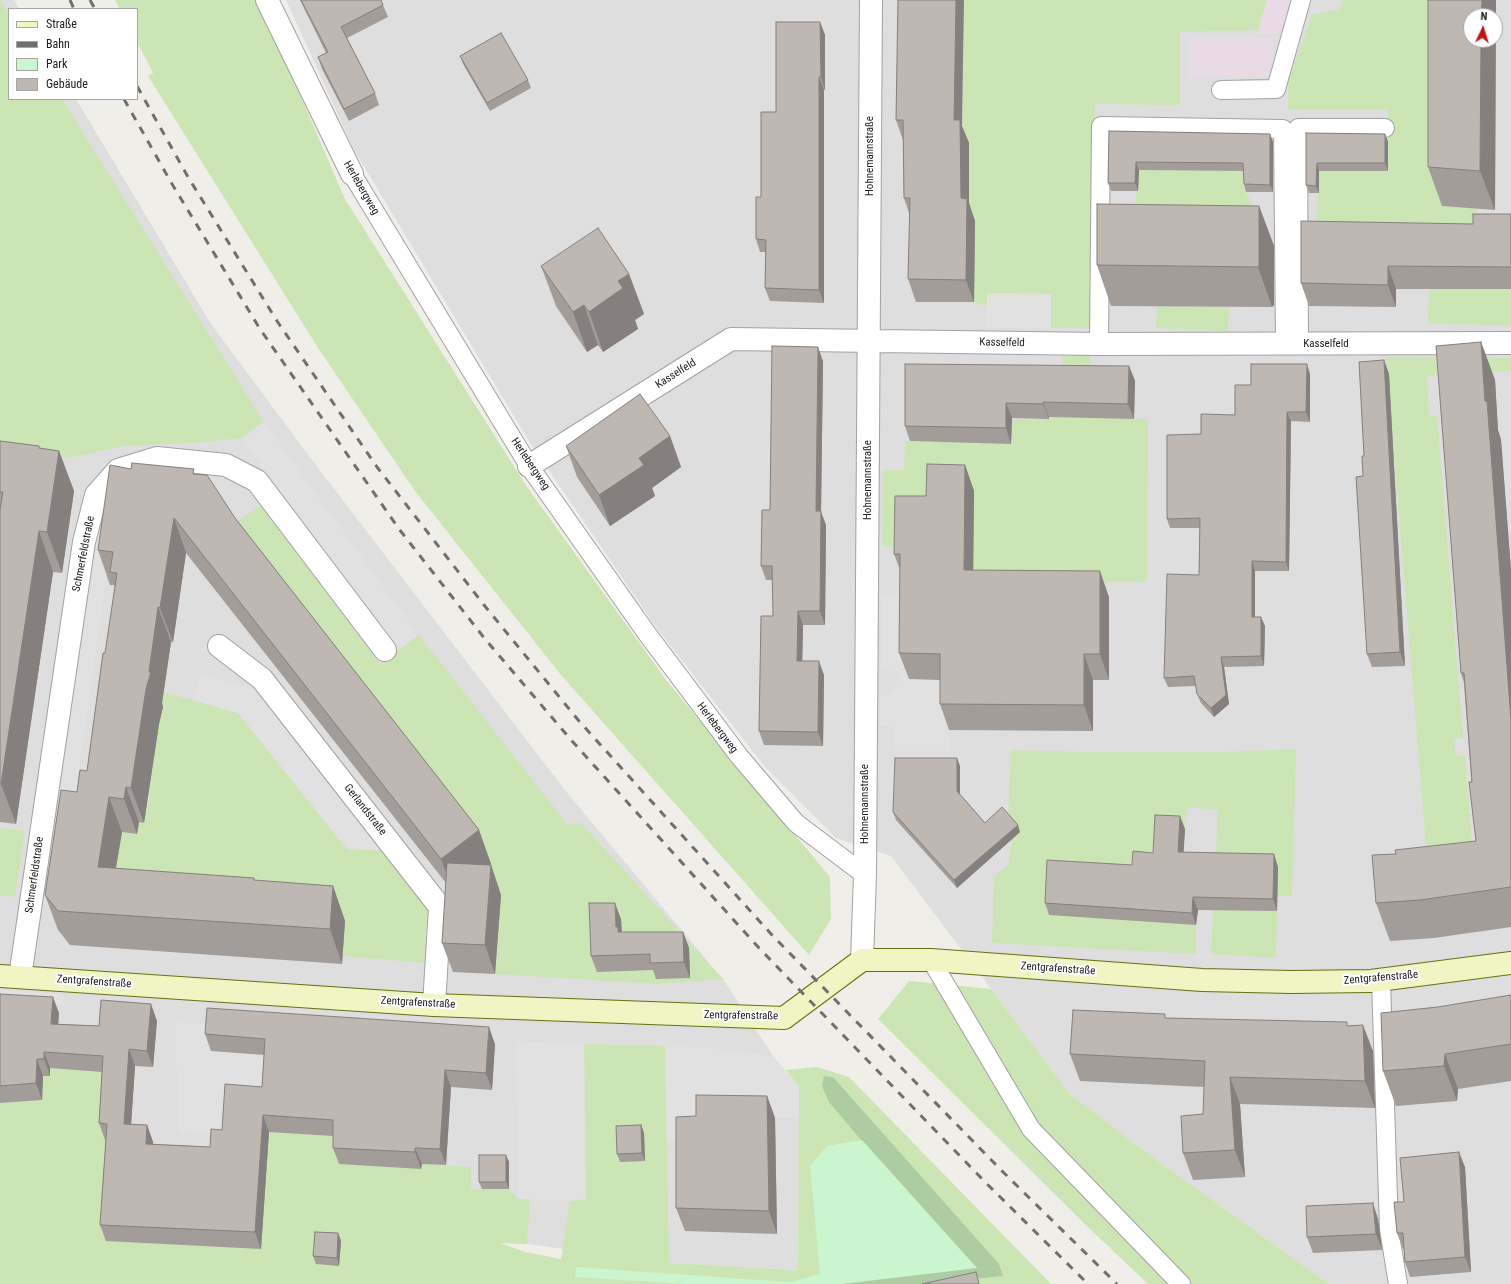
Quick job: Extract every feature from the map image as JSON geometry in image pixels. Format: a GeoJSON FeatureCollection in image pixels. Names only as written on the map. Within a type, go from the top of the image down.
{"type":"FeatureCollection","features":[{"type":"Feature","properties":{"kind":"street","name":"Herlebergweg"},"geometry":{"type":"LineString","coordinates":[[267,0],[352,174]]}},
{"type":"Feature","properties":{"kind":"street","name":"Hohnemannstraße"},"geometry":{"type":"LineString","coordinates":[[862,960],[865,875],[871,0]]}},
{"type":"Feature","properties":{"kind":"street","name":"Kasselfeld"},"geometry":{"type":"LineString","coordinates":[[529,466],[731,339],[1099,344],[1511,343]]}},
{"type":"Feature","properties":{"kind":"street","name":"Schmerfeldstraße"},"geometry":{"type":"LineString","coordinates":[[10,976],[84,542],[96,495],[118,470],[157,458],[226,464],[257,481],[385,650]]}},
{"type":"Feature","properties":{"kind":"street","name":"Gerlandstraße"},"geometry":{"type":"LineString","coordinates":[[219,646],[262,679],[440,907],[434,1005]]}},
{"type":"Feature","properties":{"kind":"street","name":"Zentgrafenstraße"},"geometry":{"type":"LineString","coordinates":[[10,976],[434,1005],[784,1018],[862,960],[930,960],[1202,980],[1291,982],[1381,980],[1511,963]]}},
{"type":"Feature","properties":{"kind":"lane"},"geometry":{"type":"LineString","coordinates":[[1221,90],[1276,89],[1301,0]]}},
{"type":"Feature","properties":{"kind":"lane"},"geometry":{"type":"LineString","coordinates":[[1099,344],[1101,126],[1283,129],[1292,344]]}},
{"type":"Feature","properties":{"kind":"lane"},"geometry":{"type":"LineString","coordinates":[[1292,344],[1298,128],[1385,128]]}},
{"type":"Feature","properties":{"kind":"lane","name":"Herlebergweg"},"geometry":{"type":"LineString","coordinates":[[352,174],[529,466],[648,635],[739,756],[796,823],[865,875]]}},
{"type":"Feature","properties":{"kind":"lane"},"geometry":{"type":"LineString","coordinates":[[930,960],[1031,1129],[1181,1284]]}},
{"type":"Feature","properties":{"kind":"lane"},"geometry":{"type":"LineString","coordinates":[[1381,980],[1389,1229],[1398,1284]]}},
{"type":"Feature","properties":{"kind":"shaded area"},"geometry":{"type":"Polygon","coordinates":[[[0,0],[14,0],[18,8],[8,8],[8,100],[77,100],[211,324],[309,456],[564,789],[725,982],[773,1056],[799,1087],[798,1270],[669,1263],[527,1244],[0,1213],[0,0]]]}},
{"type":"Feature","properties":{"kind":"shaded area"},"geometry":{"type":"Polygon","coordinates":[[[286,0],[1511,0],[1511,1284],[1329,1284],[1158,1161],[1071,1095],[891,856],[836,838],[765,767],[656,627],[530,443],[354,150],[286,0]]]}},
{"type":"Feature","properties":{"kind":"shaded area"},"geometry":{"type":"Polygon","coordinates":[[[1267,0],[1292,0],[1282,32],[1257,34],[1267,0]]]}},
{"type":"Feature","properties":{"kind":"shaded area"},"geometry":{"type":"Polygon","coordinates":[[[1189,38],[1271,38],[1272,76],[1189,77],[1189,38]]]}},
{"type":"Feature","properties":{"kind":"shaded area"},"geometry":{"type":"Polygon","coordinates":[[[987,293],[1051,294],[1051,328],[987,328],[987,293]]]}},
{"type":"Feature","properties":{"kind":"shaded area"},"geometry":{"type":"Polygon","coordinates":[[[264,422],[419,635],[397,651],[242,438],[264,422]]]}},
{"type":"Feature","properties":{"kind":"shaded area"},"geometry":{"type":"Polygon","coordinates":[[[91,551],[110,553],[60,901],[41,899],[91,551]]]}},
{"type":"Feature","properties":{"kind":"shaded area"},"geometry":{"type":"Polygon","coordinates":[[[881,594],[909,595],[909,679],[949,680],[949,751],[895,751],[895,727],[880,726],[880,696],[887,696],[900,679],[889,670],[881,670],[881,594]]]}},
{"type":"Feature","properties":{"kind":"shaded area"},"geometry":{"type":"Polygon","coordinates":[[[201,674],[253,689],[264,696],[387,851],[347,849],[238,713],[193,700],[201,674]]]}},
{"type":"Feature","properties":{"kind":"shaded area"},"geometry":{"type":"Polygon","coordinates":[[[0,989],[64,994],[63,1005],[0,1001],[0,989]]]}},
{"type":"Feature","properties":{"kind":"shaded area"},"geometry":{"type":"Polygon","coordinates":[[[175,1022],[213,1025],[327,1059],[229,1134],[179,1131],[175,1022]]]}},
{"type":"Feature","properties":{"kind":"shaded area"},"geometry":{"type":"Polygon","coordinates":[[[516,1041],[584,1044],[586,1199],[570,1201],[518,1199],[516,1041]]]}},
{"type":"Feature","properties":{"kind":"shaded area"},"geometry":{"type":"Polygon","coordinates":[[[665,1046],[710,1048],[773,1056],[799,1087],[799,1118],[705,1118],[704,1139],[667,1140],[665,1046]]]}},
{"type":"Feature","properties":{"kind":"green space"},"geometry":{"type":"Polygon","coordinates":[[[0,0],[8,12],[8,100],[63,100],[264,422],[242,438],[194,443],[123,446],[74,457],[0,458],[0,0]]]}},
{"type":"Feature","properties":{"kind":"green space"},"geometry":{"type":"Polygon","coordinates":[[[115,0],[259,0],[345,199],[527,487],[666,680],[830,877],[831,919],[809,955],[561,675],[415,491],[320,351],[148,76],[153,73],[138,44],[138,8],[119,8],[115,0]]]}},
{"type":"Feature","properties":{"kind":"green space"},"geometry":{"type":"Polygon","coordinates":[[[964,0],[1267,0],[1258,30],[1180,32],[1180,105],[1095,104],[1091,328],[1051,328],[1051,294],[987,293],[987,305],[977,304],[974,302],[962,143],[964,0]]]}},
{"type":"Feature","properties":{"kind":"green space"},"geometry":{"type":"Polygon","coordinates":[[[1343,0],[1442,0],[1477,204],[1477,237],[1308,243],[1317,217],[1319,171],[1388,171],[1388,109],[1288,109],[1288,82],[1312,15],[1340,9],[1343,0]]]}},
{"type":"Feature","properties":{"kind":"green space"},"geometry":{"type":"Polygon","coordinates":[[[1139,170],[1246,171],[1246,192],[1273,246],[1136,245],[1136,197],[1139,170]]]}},
{"type":"Feature","properties":{"kind":"green space"},"geometry":{"type":"Polygon","coordinates":[[[1429,289],[1511,289],[1511,325],[1428,324],[1429,289]]]}},
{"type":"Feature","properties":{"kind":"green space"},"geometry":{"type":"Polygon","coordinates":[[[1157,306],[1229,307],[1228,331],[1156,328],[1157,306]]]}},
{"type":"Feature","properties":{"kind":"green space"},"geometry":{"type":"Polygon","coordinates":[[[1063,355],[1090,356],[1091,380],[1134,419],[1148,419],[1147,582],[930,580],[973,555],[974,491],[904,548],[882,546],[883,470],[904,470],[905,441],[940,442],[940,438],[1012,419],[1048,419],[1048,407],[1062,381],[1063,355]]]}},
{"type":"Feature","properties":{"kind":"green space"},"geometry":{"type":"Polygon","coordinates":[[[1386,357],[1511,358],[1511,371],[1427,376],[1429,416],[1437,415],[1463,738],[1454,739],[1455,755],[1465,756],[1475,884],[1428,870],[1386,357]]]}},
{"type":"Feature","properties":{"kind":"green space"},"geometry":{"type":"Polygon","coordinates":[[[261,505],[380,664],[419,635],[567,824],[581,823],[723,979],[657,984],[495,974],[501,895],[472,880],[491,865],[230,527],[261,505]]]}},
{"type":"Feature","properties":{"kind":"green space"},"geometry":{"type":"Polygon","coordinates":[[[163,692],[238,713],[337,836],[387,851],[428,900],[424,963],[343,956],[345,921],[115,871],[122,832],[137,834],[139,822],[144,822],[147,803],[149,803],[151,787],[149,787],[163,708],[161,707],[163,692]]]}},
{"type":"Feature","properties":{"kind":"green space"},"geometry":{"type":"Polygon","coordinates":[[[1296,749],[1292,896],[1278,896],[1278,867],[1276,958],[1211,954],[1218,810],[1187,807],[1185,829],[1157,866],[1133,920],[1196,925],[1196,954],[992,943],[994,877],[1009,864],[1011,840],[1020,832],[1008,819],[1011,750],[1093,752],[1220,752],[1296,749]]]}},
{"type":"Feature","properties":{"kind":"green space"},"geometry":{"type":"Polygon","coordinates":[[[0,828],[25,831],[15,897],[0,895],[0,828]]]}},
{"type":"Feature","properties":{"kind":"green space"},"geometry":{"type":"Polygon","coordinates":[[[909,981],[991,989],[1071,1095],[1158,1161],[1329,1284],[1148,1284],[1091,1230],[878,1019],[909,981]]]}},
{"type":"Feature","properties":{"kind":"green space"},"geometry":{"type":"Polygon","coordinates":[[[584,1044],[665,1046],[669,1263],[798,1270],[799,1087],[786,1070],[817,1067],[849,1077],[1051,1284],[0,1284],[0,1103],[41,1100],[43,1076],[50,1075],[51,1056],[84,1071],[104,1072],[105,1140],[267,1169],[268,1149],[228,1146],[266,1131],[323,1135],[339,1138],[421,1164],[471,1167],[471,1189],[509,1189],[518,1199],[530,1199],[527,1244],[500,1243],[525,1252],[561,1259],[570,1201],[586,1199],[584,1044]]]}},
{"type":"Feature","properties":{"kind":"green space"},"geometry":{"type":"Polygon","coordinates":[[[824,1076],[833,1077],[999,1264],[1003,1276],[923,1284],[832,1284],[926,1217],[829,1102],[822,1086],[824,1076]]]}},
{"type":"Feature","properties":{"kind":"green space"},"geometry":{"type":"Polygon","coordinates":[[[862,1140],[977,1268],[842,1284],[684,1284],[575,1277],[576,1267],[789,1282],[820,1274],[810,1166],[827,1146],[862,1140]]]}},
{"type":"Feature","properties":{"kind":"building"},"geometry":{"type":"Polygon","coordinates":[[[301,0],[381,0],[383,5],[341,27],[375,93],[344,109],[318,57],[328,52],[301,0]]]}},
{"type":"Feature","properties":{"kind":"building"},"geometry":{"type":"Polygon","coordinates":[[[898,0],[956,0],[954,120],[960,120],[961,198],[967,199],[966,280],[908,279],[910,198],[904,198],[903,120],[896,120],[898,0]]]}},
{"type":"Feature","properties":{"kind":"building"},"geometry":{"type":"Polygon","coordinates":[[[1428,0],[1482,0],[1482,8],[1463,8],[1463,48],[1481,48],[1480,171],[1428,167],[1428,0]]]}},
{"type":"Feature","properties":{"kind":"building"},"geometry":{"type":"Polygon","coordinates":[[[776,22],[820,22],[821,77],[819,77],[819,290],[765,288],[766,240],[756,239],[756,197],[761,197],[761,112],[776,112],[776,22]]]}},
{"type":"Feature","properties":{"kind":"building"},"geometry":{"type":"Polygon","coordinates":[[[501,33],[528,80],[487,103],[460,56],[501,33]]]}},
{"type":"Feature","properties":{"kind":"building"},"geometry":{"type":"Polygon","coordinates":[[[1109,131],[1270,134],[1270,185],[1244,184],[1243,163],[1136,162],[1135,183],[1108,183],[1109,131]]]}},
{"type":"Feature","properties":{"kind":"building"},"geometry":{"type":"Polygon","coordinates":[[[1306,133],[1385,134],[1385,163],[1317,163],[1316,186],[1306,185],[1306,133]]]}},
{"type":"Feature","properties":{"kind":"building"},"geometry":{"type":"Polygon","coordinates":[[[1097,204],[1259,206],[1259,265],[1258,267],[1097,265],[1097,204]]]}},
{"type":"Feature","properties":{"kind":"building"},"geometry":{"type":"Polygon","coordinates":[[[1473,214],[1511,214],[1511,267],[1388,266],[1388,285],[1301,283],[1301,221],[1473,224],[1473,214]]]}},
{"type":"Feature","properties":{"kind":"building"},"geometry":{"type":"Polygon","coordinates":[[[598,228],[629,274],[618,281],[623,288],[589,312],[584,305],[573,312],[541,266],[598,228]]]}},
{"type":"Feature","properties":{"kind":"building"},"geometry":{"type":"Polygon","coordinates":[[[1481,342],[1485,401],[1487,401],[1511,720],[1511,887],[1420,900],[1376,903],[1372,855],[1396,854],[1395,850],[1476,841],[1469,782],[1472,782],[1464,673],[1461,673],[1436,346],[1481,342]]]}},
{"type":"Feature","properties":{"kind":"building"},"geometry":{"type":"Polygon","coordinates":[[[772,346],[818,347],[816,511],[821,511],[820,611],[798,611],[797,661],[819,661],[818,732],[759,731],[761,616],[773,616],[772,566],[761,566],[762,510],[770,510],[772,346]]]}},
{"type":"Feature","properties":{"kind":"building"},"geometry":{"type":"Polygon","coordinates":[[[1384,360],[1400,652],[1367,654],[1356,477],[1363,476],[1362,456],[1364,456],[1359,362],[1384,360]]]}},
{"type":"Feature","properties":{"kind":"building"},"geometry":{"type":"Polygon","coordinates":[[[905,364],[1129,366],[1128,404],[1043,402],[1043,404],[1006,403],[1006,428],[905,426],[905,364]]]}},
{"type":"Feature","properties":{"kind":"building"},"geometry":{"type":"Polygon","coordinates":[[[1251,364],[1307,364],[1306,412],[1287,412],[1286,562],[1252,561],[1252,617],[1261,617],[1261,656],[1221,657],[1226,695],[1211,708],[1197,694],[1194,676],[1164,678],[1167,574],[1199,575],[1200,518],[1167,519],[1167,435],[1201,434],[1201,414],[1235,415],[1235,385],[1251,385],[1251,364]]]}},
{"type":"Feature","properties":{"kind":"building"},"geometry":{"type":"Polygon","coordinates":[[[640,394],[670,436],[639,458],[644,465],[599,495],[566,446],[640,394]]]}},
{"type":"Feature","properties":{"kind":"building"},"geometry":{"type":"Polygon","coordinates":[[[0,441],[39,446],[39,448],[59,451],[47,532],[39,531],[1,784],[0,510],[3,492],[0,492],[0,441]]]}},
{"type":"Feature","properties":{"kind":"building"},"geometry":{"type":"Polygon","coordinates":[[[132,463],[194,469],[193,474],[207,475],[235,518],[479,830],[441,859],[174,518],[160,608],[158,607],[149,672],[151,672],[146,689],[131,788],[126,787],[124,799],[109,797],[98,867],[254,878],[254,880],[333,886],[330,929],[58,911],[45,895],[61,790],[77,792],[80,770],[87,771],[103,653],[105,653],[117,573],[110,572],[113,552],[98,550],[110,465],[131,469],[132,463]]]}},
{"type":"Feature","properties":{"kind":"building"},"geometry":{"type":"Polygon","coordinates":[[[927,464],[965,465],[964,570],[1100,571],[1100,654],[1084,654],[1084,705],[940,704],[940,654],[899,653],[900,554],[894,554],[895,496],[926,496],[927,464]]]}},
{"type":"Feature","properties":{"kind":"building"},"geometry":{"type":"Polygon","coordinates":[[[895,758],[957,758],[957,791],[985,823],[1002,807],[1018,825],[954,880],[893,812],[895,758]]]}},
{"type":"Feature","properties":{"kind":"building"},"geometry":{"type":"Polygon","coordinates":[[[1155,815],[1180,816],[1178,852],[1274,854],[1273,899],[1193,897],[1192,913],[1045,903],[1047,860],[1132,865],[1133,851],[1153,853],[1155,815]]]}},
{"type":"Feature","properties":{"kind":"building"},"geometry":{"type":"Polygon","coordinates":[[[447,863],[491,865],[485,945],[442,943],[447,863]]]}},
{"type":"Feature","properties":{"kind":"building"},"geometry":{"type":"Polygon","coordinates":[[[589,903],[615,903],[616,927],[618,927],[618,932],[683,932],[684,962],[650,963],[650,954],[591,956],[589,903]]]}},
{"type":"Feature","properties":{"kind":"building"},"geometry":{"type":"Polygon","coordinates":[[[0,994],[53,997],[51,1024],[99,1026],[101,1000],[151,1004],[147,1051],[129,1049],[124,1124],[147,1125],[146,1144],[210,1147],[211,1129],[222,1130],[225,1084],[262,1087],[265,1039],[205,1034],[207,1008],[489,1027],[486,1073],[445,1070],[440,1149],[415,1148],[415,1152],[333,1148],[333,1120],[263,1115],[255,1232],[100,1225],[107,1124],[99,1123],[103,1056],[44,1052],[44,1059],[37,1059],[36,1083],[0,1086],[0,994]]]}},
{"type":"Feature","properties":{"kind":"building"},"geometry":{"type":"Polygon","coordinates":[[[1511,995],[1511,1044],[1445,1054],[1444,1066],[1383,1071],[1381,1013],[1438,1007],[1511,995]]]}},
{"type":"Feature","properties":{"kind":"building"},"geometry":{"type":"Polygon","coordinates":[[[1073,1010],[1165,1014],[1165,1018],[1347,1022],[1347,1026],[1363,1025],[1365,1081],[1230,1077],[1235,1150],[1183,1153],[1181,1116],[1203,1114],[1205,1061],[1070,1054],[1073,1010]]]}},
{"type":"Feature","properties":{"kind":"building"},"geometry":{"type":"Polygon","coordinates":[[[696,1095],[767,1096],[769,1211],[676,1208],[676,1117],[696,1116],[696,1095]]]}},
{"type":"Feature","properties":{"kind":"building"},"geometry":{"type":"Polygon","coordinates":[[[641,1125],[642,1153],[617,1154],[616,1126],[641,1125]]]}},
{"type":"Feature","properties":{"kind":"building"},"geometry":{"type":"Polygon","coordinates":[[[1459,1152],[1465,1257],[1405,1262],[1403,1233],[1397,1233],[1394,1202],[1404,1202],[1400,1158],[1459,1152]]]}},
{"type":"Feature","properties":{"kind":"building"},"geometry":{"type":"Polygon","coordinates":[[[479,1155],[506,1155],[506,1182],[479,1182],[479,1155]]]}},
{"type":"Feature","properties":{"kind":"building"},"geometry":{"type":"Polygon","coordinates":[[[1373,1203],[1376,1234],[1307,1237],[1306,1206],[1373,1203]]]}},
{"type":"Feature","properties":{"kind":"building"},"geometry":{"type":"Polygon","coordinates":[[[315,1232],[338,1233],[337,1258],[313,1256],[315,1232]]]}},
{"type":"Feature","properties":{"kind":"building"},"geometry":{"type":"Polygon","coordinates":[[[976,1272],[979,1284],[922,1284],[976,1272]]]}},
{"type":"Feature","properties":{"kind":"railway"},"geometry":{"type":"LineString","coordinates":[[70,0],[74,8]]}},
{"type":"Feature","properties":{"kind":"railway"},"geometry":{"type":"LineString","coordinates":[[90,0],[94,8]]}},
{"type":"Feature","properties":{"kind":"railway"},"geometry":{"type":"LineString","coordinates":[[138,88],[188,177],[277,321],[377,467],[484,605],[579,721],[772,935],[1002,1171],[1117,1284]]}},
{"type":"Feature","properties":{"kind":"railway"},"geometry":{"type":"LineString","coordinates":[[125,100],[172,184],[260,329],[399,529],[485,639],[572,741],[759,948],[986,1183],[1088,1284]]}}]}
